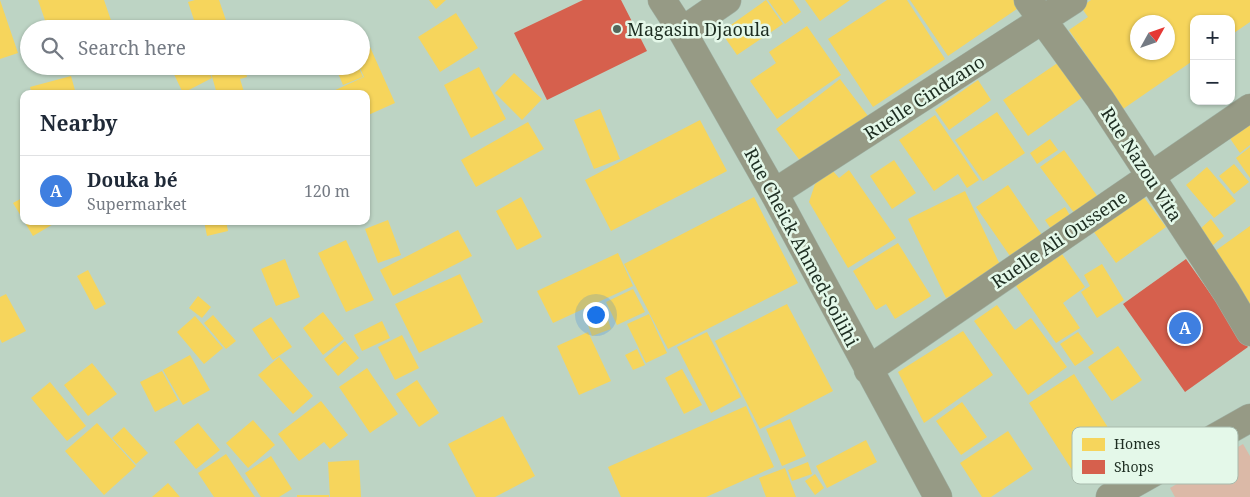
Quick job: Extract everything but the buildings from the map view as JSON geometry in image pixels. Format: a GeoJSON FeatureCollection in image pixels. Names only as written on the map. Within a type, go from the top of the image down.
{"type":"FeatureCollection","features":[{"type":"Feature","properties":{"kind":"street","name":"Rue Cheick Ahmed-Soilihi"},"geometry":{"type":"LineString","coordinates":[[662,0],[682,31],[774,193],[938,497]]}},
{"type":"Feature","properties":{"kind":"street"},"geometry":{"type":"LineString","coordinates":[[682,31],[727,0]]}},
{"type":"Feature","properties":{"kind":"street","name":"Ruelle Cindzano"},"geometry":{"type":"LineString","coordinates":[[774,193],[1035,11],[1073,0]]}},
{"type":"Feature","properties":{"kind":"street","name":"Rue Nazou Vita"},"geometry":{"type":"LineString","coordinates":[[1035,11],[1100,99],[1149,178],[1227,293],[1250,332]]}},
{"type":"Feature","properties":{"kind":"street","name":"Ruelle Ali Oussene"},"geometry":{"type":"LineString","coordinates":[[868,370],[1250,108]]}},
{"type":"Feature","properties":{"kind":"street"},"geometry":{"type":"LineString","coordinates":[[1234,427],[1250,418]]}},
{"type":"Feature","properties":{"kind":"street"},"geometry":{"type":"LineString","coordinates":[[1110,497],[1133,484]]}},
{"type":"Feature","properties":{"kind":"shaded area"},"geometry":{"type":"Polygon","coordinates":[[[1243,444],[1250,456],[1250,497],[1175,497],[1170,488],[1177,484],[1238,484],[1238,447],[1243,444]]]}},
{"type":"Feature","properties":{"kind":"place","name":"Magasin Djaoula"},"geometry":{"type":"Point","coordinates":[617,29]}},
{"type":"Feature","properties":{"kind":"place","name":"Douka bé"},"geometry":{"type":"Point","coordinates":[1185,328]}}]}
